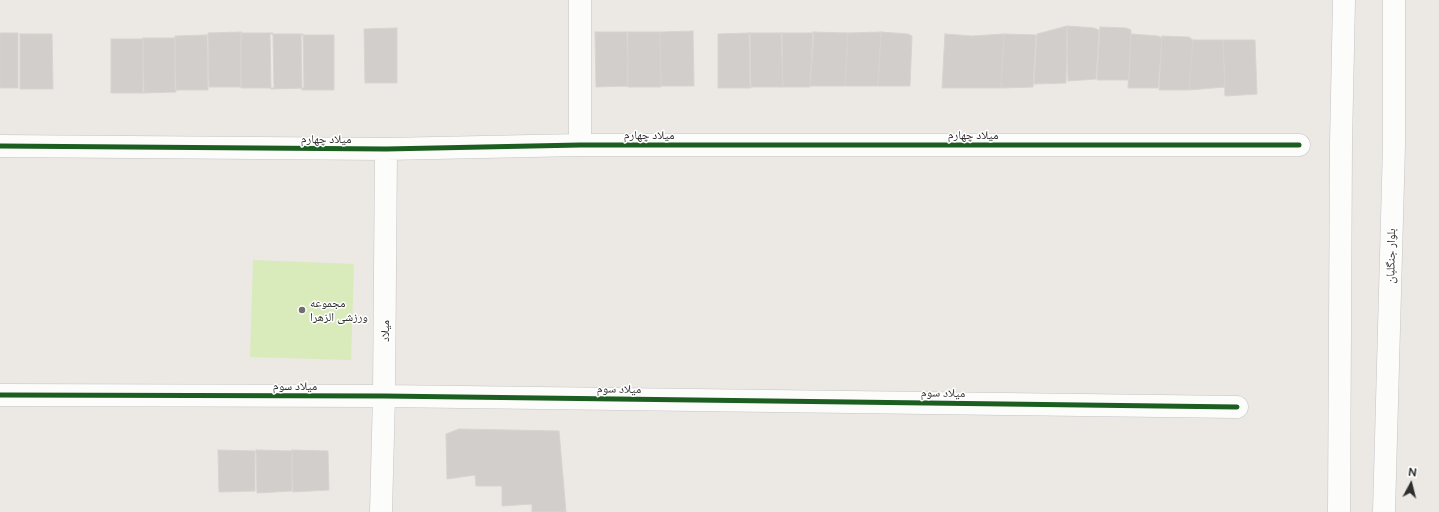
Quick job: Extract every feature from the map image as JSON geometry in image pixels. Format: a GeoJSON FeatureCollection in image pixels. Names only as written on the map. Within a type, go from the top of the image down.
{"type":"FeatureCollection","features":[{"type":"Feature","properties":{"kind":"street"},"geometry":{"type":"LineString","coordinates":[[580,0],[580,145]]}},
{"type":"Feature","properties":{"kind":"street"},"geometry":{"type":"LineString","coordinates":[[1339,512],[1341,144],[1344,0]]}},
{"type":"Feature","properties":{"kind":"street","name":"بلوار جنگلبان"},"geometry":{"type":"LineString","coordinates":[[1384,512],[1394,145],[1394,0]]}},
{"type":"Feature","properties":{"kind":"street","name":"میلاد چهارم"},"geometry":{"type":"LineString","coordinates":[[0,146],[386,149],[580,145],[1299,145]]}},
{"type":"Feature","properties":{"kind":"street","name":"میلاد"},"geometry":{"type":"LineString","coordinates":[[381,512],[384,396],[386,149]]}},
{"type":"Feature","properties":{"kind":"street","name":"میلاد سوم"},"geometry":{"type":"LineString","coordinates":[[0,395],[384,396],[1237,407]]}},
{"type":"Feature","properties":{"kind":"green space","name":"مجموعه ورزشی الزهرا"},"geometry":{"type":"Polygon","coordinates":[[[253,260],[354,264],[351,360],[250,357],[253,260]]]}},
{"type":"Feature","properties":{"kind":"building"},"geometry":{"type":"Polygon","coordinates":[[[1067,26],[1094,28],[1099,30],[1096,79],[1068,81],[1067,26]]]}},
{"type":"Feature","properties":{"kind":"building"},"geometry":{"type":"Polygon","coordinates":[[[1067,26],[1066,83],[1034,84],[1037,34],[1067,26]]]}},
{"type":"Feature","properties":{"kind":"building"},"geometry":{"type":"Polygon","coordinates":[[[1100,27],[1126,28],[1131,30],[1129,80],[1097,80],[1100,27]]]}},
{"type":"Feature","properties":{"kind":"building"},"geometry":{"type":"Polygon","coordinates":[[[397,28],[397,83],[365,83],[364,29],[397,28]]]}},
{"type":"Feature","properties":{"kind":"building"},"geometry":{"type":"Polygon","coordinates":[[[693,31],[694,86],[661,86],[660,32],[693,31]]]}},
{"type":"Feature","properties":{"kind":"building"},"geometry":{"type":"Polygon","coordinates":[[[241,32],[241,87],[209,87],[208,33],[241,32]]]}},
{"type":"Feature","properties":{"kind":"building"},"geometry":{"type":"Polygon","coordinates":[[[595,32],[628,32],[628,86],[596,87],[595,32]]]}},
{"type":"Feature","properties":{"kind":"building"},"geometry":{"type":"Polygon","coordinates":[[[627,32],[660,32],[661,87],[628,87],[627,32]]]}},
{"type":"Feature","properties":{"kind":"building"},"geometry":{"type":"Polygon","coordinates":[[[813,32],[848,33],[845,86],[810,86],[813,32]]]}},
{"type":"Feature","properties":{"kind":"building"},"geometry":{"type":"Polygon","coordinates":[[[881,32],[908,34],[912,36],[910,86],[878,86],[881,32]]]}},
{"type":"Feature","properties":{"kind":"building"},"geometry":{"type":"Polygon","coordinates":[[[881,32],[878,86],[845,86],[848,33],[881,32]]]}},
{"type":"Feature","properties":{"kind":"building"},"geometry":{"type":"Polygon","coordinates":[[[0,33],[18,33],[18,88],[0,88],[0,33]]]}},
{"type":"Feature","properties":{"kind":"building"},"geometry":{"type":"Polygon","coordinates":[[[241,33],[273,33],[274,88],[241,88],[241,33]]]}},
{"type":"Feature","properties":{"kind":"building"},"geometry":{"type":"Polygon","coordinates":[[[749,33],[782,33],[783,87],[750,87],[749,33]]]}},
{"type":"Feature","properties":{"kind":"building"},"geometry":{"type":"Polygon","coordinates":[[[750,33],[751,88],[718,88],[718,34],[750,33]]]}},
{"type":"Feature","properties":{"kind":"building"},"geometry":{"type":"Polygon","coordinates":[[[781,33],[814,33],[810,87],[783,87],[781,33]]]}},
{"type":"Feature","properties":{"kind":"building"},"geometry":{"type":"Polygon","coordinates":[[[20,34],[52,34],[53,89],[20,89],[20,34]]]}},
{"type":"Feature","properties":{"kind":"building"},"geometry":{"type":"Polygon","coordinates":[[[270,34],[303,34],[304,88],[271,89],[270,34]]]}},
{"type":"Feature","properties":{"kind":"building"},"geometry":{"type":"Polygon","coordinates":[[[945,34],[972,36],[1004,34],[1001,88],[942,88],[945,34]]]}},
{"type":"Feature","properties":{"kind":"building"},"geometry":{"type":"Polygon","coordinates":[[[1004,34],[1036,35],[1033,87],[1001,88],[1004,34]]]}},
{"type":"Feature","properties":{"kind":"building"},"geometry":{"type":"Polygon","coordinates":[[[1131,34],[1158,36],[1162,38],[1158,88],[1128,88],[1131,34]]]}},
{"type":"Feature","properties":{"kind":"building"},"geometry":{"type":"Polygon","coordinates":[[[207,35],[208,90],[175,90],[175,36],[207,35]]]}},
{"type":"Feature","properties":{"kind":"building"},"geometry":{"type":"Polygon","coordinates":[[[301,35],[334,35],[334,90],[302,90],[301,35]]]}},
{"type":"Feature","properties":{"kind":"building"},"geometry":{"type":"Polygon","coordinates":[[[1162,36],[1189,37],[1193,40],[1189,90],[1159,90],[1162,36]]]}},
{"type":"Feature","properties":{"kind":"building"},"geometry":{"type":"Polygon","coordinates":[[[143,38],[175,38],[176,92],[143,93],[143,38]]]}},
{"type":"Feature","properties":{"kind":"building"},"geometry":{"type":"Polygon","coordinates":[[[111,39],[143,39],[144,93],[111,93],[111,39]]]}},
{"type":"Feature","properties":{"kind":"building"},"geometry":{"type":"Polygon","coordinates":[[[1193,40],[1223,40],[1225,87],[1189,90],[1193,40]]]}},
{"type":"Feature","properties":{"kind":"building"},"geometry":{"type":"Polygon","coordinates":[[[1223,40],[1255,40],[1257,94],[1225,96],[1223,40]]]}},
{"type":"Feature","properties":{"kind":"building"},"geometry":{"type":"Polygon","coordinates":[[[459,429],[559,431],[566,512],[532,512],[532,504],[502,506],[502,486],[476,486],[475,475],[447,479],[446,434],[459,429]]]}},
{"type":"Feature","properties":{"kind":"building"},"geometry":{"type":"Polygon","coordinates":[[[218,450],[255,451],[255,491],[219,492],[218,450]]]}},
{"type":"Feature","properties":{"kind":"building"},"geometry":{"type":"Polygon","coordinates":[[[256,450],[292,451],[292,491],[257,493],[256,450]]]}},
{"type":"Feature","properties":{"kind":"building"},"geometry":{"type":"Polygon","coordinates":[[[292,450],[328,451],[329,490],[293,492],[292,450]]]}},
{"type":"Feature","properties":{"kind":"cycle path"},"geometry":{"type":"LineString","coordinates":[[0,146],[386,149],[580,145],[1299,145]]}},
{"type":"Feature","properties":{"kind":"cycle path"},"geometry":{"type":"LineString","coordinates":[[0,395],[384,396],[1237,407]]}},
{"type":"Feature","properties":{"kind":"place","name":"مجموعه ورزشی الزهرا"},"geometry":{"type":"Point","coordinates":[302,310]}}]}
